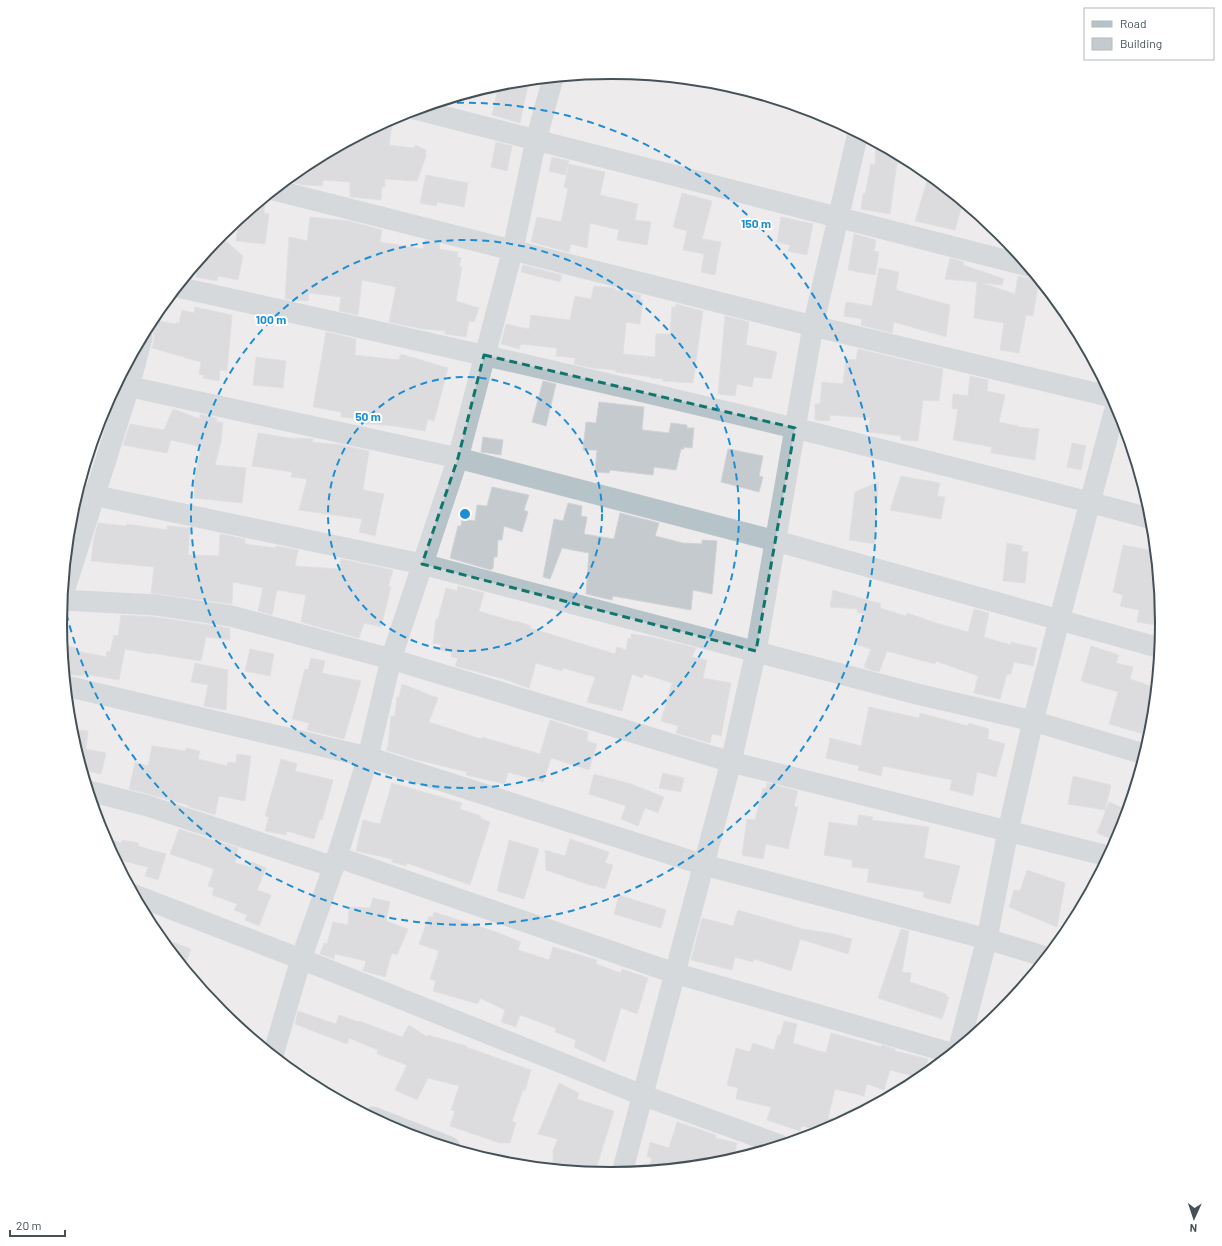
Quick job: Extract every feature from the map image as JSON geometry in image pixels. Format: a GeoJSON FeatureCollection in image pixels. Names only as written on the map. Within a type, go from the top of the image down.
{"type":"FeatureCollection","features":[{"type":"Feature","properties":{"kind":"street"},"geometry":{"type":"LineString","coordinates":[[274,1050],[301,959],[335,862],[368,757],[390,659],[458,458],[513,250],[536,140],[552,83]]}},
{"type":"Feature","properties":{"kind":"street"},"geometry":{"type":"LineString","coordinates":[[426,112],[1020,264]]}},
{"type":"Feature","properties":{"kind":"street"},"geometry":{"type":"LineString","coordinates":[[624,1167],[731,762],[756,651],[813,326],[857,138]]}},
{"type":"Feature","properties":{"kind":"street"},"geometry":{"type":"LineString","coordinates":[[280,191],[813,326],[1105,395]]}},
{"type":"Feature","properties":{"kind":"street"},"geometry":{"type":"LineString","coordinates":[[182,288],[484,355],[795,428],[1145,517]]}},
{"type":"Feature","properties":{"kind":"street"},"geometry":{"type":"LineString","coordinates":[[71,558],[86,494],[128,374]]}},
{"type":"Feature","properties":{"kind":"street"},"geometry":{"type":"LineString","coordinates":[[123,385],[458,458],[776,541],[1154,646]]}},
{"type":"Feature","properties":{"kind":"street"},"geometry":{"type":"LineString","coordinates":[[961,1039],[987,939],[1008,831],[1033,721],[1114,414]]}},
{"type":"Feature","properties":{"kind":"street"},"geometry":{"type":"LineString","coordinates":[[86,494],[422,564],[917,694],[1033,721],[1139,753]]}},
{"type":"Feature","properties":{"kind":"street"},"geometry":{"type":"LineString","coordinates":[[68,599],[156,605],[231,616],[390,659],[731,762],[1103,855]]}},
{"type":"Feature","properties":{"kind":"street"},"geometry":{"type":"LineString","coordinates":[[71,687],[368,757],[704,865],[987,939],[1042,956]]}},
{"type":"Feature","properties":{"kind":"street"},"geometry":{"type":"LineString","coordinates":[[94,792],[148,806],[335,862],[674,973],[946,1052]]}},
{"type":"Feature","properties":{"kind":"street"},"geometry":{"type":"LineString","coordinates":[[142,898],[301,959],[642,1095],[772,1142]]}},
{"type":"Feature","properties":{"kind":"highlighted area"},"geometry":{"type":"Polygon","coordinates":[[[484,355],[795,428],[756,651],[422,564],[458,458],[484,355]]]}},
{"type":"Feature","properties":{"kind":"building"},"geometry":{"type":"Polygon","coordinates":[[[528,86],[520,123],[492,115],[497,91],[528,86]]]}},
{"type":"Feature","properties":{"kind":"building"},"geometry":{"type":"Polygon","coordinates":[[[392,125],[389,145],[414,148],[415,145],[426,150],[426,156],[417,181],[385,179],[385,187],[382,186],[381,200],[350,197],[350,182],[323,180],[323,186],[304,185],[292,182],[339,152],[392,125]]]}},
{"type":"Feature","properties":{"kind":"building"},"geometry":{"type":"Polygon","coordinates":[[[496,142],[512,146],[507,171],[491,167],[496,142]]]}},
{"type":"Feature","properties":{"kind":"building"},"geometry":{"type":"Polygon","coordinates":[[[876,148],[897,161],[890,214],[861,209],[863,194],[865,194],[871,164],[875,165],[876,148]]]}},
{"type":"Feature","properties":{"kind":"building"},"geometry":{"type":"Polygon","coordinates":[[[552,157],[569,161],[565,175],[549,171],[552,157]]]}},
{"type":"Feature","properties":{"kind":"building"},"geometry":{"type":"Polygon","coordinates":[[[569,164],[605,172],[600,195],[638,204],[635,220],[651,222],[647,245],[617,240],[619,230],[590,223],[587,248],[571,244],[569,252],[531,242],[537,217],[561,222],[568,189],[564,187],[569,164]]]}},
{"type":"Feature","properties":{"kind":"building"},"geometry":{"type":"Polygon","coordinates":[[[426,175],[468,183],[464,207],[437,202],[436,206],[420,203],[426,175]]]}},
{"type":"Feature","properties":{"kind":"building"},"geometry":{"type":"Polygon","coordinates":[[[927,181],[962,207],[955,230],[915,221],[927,181]]]}},
{"type":"Feature","properties":{"kind":"building"},"geometry":{"type":"Polygon","coordinates":[[[682,193],[712,201],[702,239],[721,242],[715,275],[701,272],[704,254],[683,250],[687,231],[673,227],[682,193]]]}},
{"type":"Feature","properties":{"kind":"building"},"geometry":{"type":"Polygon","coordinates":[[[265,204],[264,213],[269,214],[265,244],[236,241],[238,227],[265,204]]]}},
{"type":"Feature","properties":{"kind":"building"},"geometry":{"type":"Polygon","coordinates":[[[310,217],[349,221],[382,230],[380,242],[423,249],[425,240],[440,244],[439,249],[458,252],[457,257],[461,258],[459,267],[462,267],[456,301],[479,308],[474,322],[469,321],[466,337],[445,334],[445,331],[423,329],[389,322],[396,287],[362,280],[358,315],[339,311],[341,297],[309,293],[308,301],[285,299],[289,237],[307,241],[310,217]]]}},
{"type":"Feature","properties":{"kind":"building"},"geometry":{"type":"Polygon","coordinates":[[[781,217],[813,224],[807,255],[788,251],[790,245],[777,242],[781,217]]]}},
{"type":"Feature","properties":{"kind":"building"},"geometry":{"type":"Polygon","coordinates":[[[854,234],[876,240],[874,251],[879,252],[875,275],[848,270],[854,234]]]}},
{"type":"Feature","properties":{"kind":"building"},"geometry":{"type":"Polygon","coordinates":[[[223,242],[227,242],[243,256],[238,280],[218,276],[217,281],[196,277],[197,270],[223,242]]]}},
{"type":"Feature","properties":{"kind":"building"},"geometry":{"type":"Polygon","coordinates":[[[950,258],[964,262],[963,265],[1004,279],[1002,285],[982,283],[1015,294],[1018,276],[1031,277],[1038,286],[1033,316],[1026,315],[1019,353],[1000,350],[1004,323],[974,318],[977,282],[945,279],[950,258]]]}},
{"type":"Feature","properties":{"kind":"building"},"geometry":{"type":"Polygon","coordinates":[[[523,265],[562,275],[560,282],[521,272],[523,265]]]}},
{"type":"Feature","properties":{"kind":"building"},"geometry":{"type":"Polygon","coordinates":[[[879,268],[899,272],[896,290],[950,305],[946,337],[894,322],[892,333],[861,325],[862,319],[844,316],[846,302],[872,306],[879,268]]]}},
{"type":"Feature","properties":{"kind":"building"},"geometry":{"type":"Polygon","coordinates":[[[594,286],[615,288],[615,290],[641,295],[640,300],[643,300],[640,324],[626,322],[623,354],[655,357],[656,334],[670,334],[672,307],[676,307],[676,304],[703,311],[693,383],[662,381],[663,379],[574,364],[575,358],[556,356],[557,348],[521,344],[519,349],[501,344],[506,324],[529,329],[531,315],[570,320],[575,296],[591,299],[594,286]]]}},
{"type":"Feature","properties":{"kind":"building"},"geometry":{"type":"Polygon","coordinates":[[[195,307],[232,315],[227,371],[220,370],[219,381],[203,378],[204,375],[199,374],[201,362],[152,348],[154,341],[154,335],[152,332],[159,321],[176,324],[176,322],[179,323],[182,310],[194,313],[195,307]]]}},
{"type":"Feature","properties":{"kind":"building"},"geometry":{"type":"Polygon","coordinates":[[[725,316],[749,322],[746,345],[777,352],[771,379],[754,377],[752,387],[737,384],[735,396],[718,394],[725,316]]]}},
{"type":"Feature","properties":{"kind":"building"},"geometry":{"type":"Polygon","coordinates":[[[326,332],[356,339],[355,355],[399,360],[401,354],[448,368],[434,421],[428,419],[425,431],[394,426],[359,423],[359,419],[341,417],[341,412],[313,407],[326,332]]]}},
{"type":"Feature","properties":{"kind":"building"},"geometry":{"type":"Polygon","coordinates":[[[858,349],[943,369],[939,401],[923,400],[918,441],[901,440],[901,436],[868,432],[870,418],[830,415],[829,421],[815,420],[815,404],[820,404],[822,382],[843,384],[846,359],[856,360],[858,349]]]}},
{"type":"Feature","properties":{"kind":"building"},"geometry":{"type":"Polygon","coordinates":[[[256,357],[286,361],[283,388],[253,385],[256,357]]]}},
{"type":"Feature","properties":{"kind":"building"},"geometry":{"type":"Polygon","coordinates":[[[970,376],[988,380],[987,391],[1005,395],[999,422],[1018,427],[1039,429],[1035,460],[991,453],[992,447],[953,440],[958,409],[952,409],[953,394],[968,396],[970,376]]]}},
{"type":"Feature","properties":{"kind":"building"},"geometry":{"type":"Polygon","coordinates":[[[543,381],[556,384],[546,426],[532,422],[543,381]]]}},
{"type":"Feature","properties":{"kind":"building"},"geometry":{"type":"Polygon","coordinates":[[[599,402],[644,407],[642,430],[669,433],[671,423],[687,425],[687,428],[694,428],[692,448],[684,447],[684,449],[681,449],[676,470],[654,467],[653,475],[610,470],[609,473],[595,472],[597,450],[583,450],[586,422],[596,423],[599,402]]]}},
{"type":"Feature","properties":{"kind":"building"},"geometry":{"type":"Polygon","coordinates":[[[173,409],[200,419],[200,414],[217,418],[216,422],[223,422],[221,442],[215,465],[246,468],[242,503],[194,498],[195,488],[193,487],[201,447],[171,440],[167,453],[123,445],[130,424],[164,430],[173,409]]]}},
{"type":"Feature","properties":{"kind":"building"},"geometry":{"type":"Polygon","coordinates":[[[258,433],[296,439],[313,439],[312,442],[342,445],[369,451],[363,490],[384,494],[375,536],[359,532],[362,519],[299,510],[307,479],[291,477],[292,472],[252,466],[258,433]]]}},
{"type":"Feature","properties":{"kind":"building"},"geometry":{"type":"Polygon","coordinates":[[[483,437],[503,440],[501,455],[481,452],[483,437]]]}},
{"type":"Feature","properties":{"kind":"building"},"geometry":{"type":"Polygon","coordinates":[[[1072,443],[1086,446],[1081,470],[1067,467],[1072,443]]]}},
{"type":"Feature","properties":{"kind":"building"},"geometry":{"type":"Polygon","coordinates":[[[728,449],[763,456],[759,476],[763,477],[759,492],[721,482],[728,449]]]}},
{"type":"Feature","properties":{"kind":"building"},"geometry":{"type":"Polygon","coordinates":[[[901,476],[940,483],[937,496],[945,497],[941,519],[890,510],[901,476]]]}},
{"type":"Feature","properties":{"kind":"building"},"geometry":{"type":"Polygon","coordinates":[[[878,482],[875,544],[849,540],[855,492],[878,482]]]}},
{"type":"Feature","properties":{"kind":"building"},"geometry":{"type":"Polygon","coordinates":[[[492,487],[529,495],[524,510],[528,512],[522,532],[504,526],[502,540],[498,540],[497,557],[494,557],[493,568],[491,570],[450,558],[458,526],[461,526],[462,519],[475,521],[477,505],[487,506],[492,487]]]}},
{"type":"Feature","properties":{"kind":"building"},"geometry":{"type":"Polygon","coordinates":[[[568,503],[582,506],[581,516],[587,517],[584,534],[614,539],[620,513],[659,523],[655,536],[683,543],[702,544],[702,540],[717,541],[712,594],[693,590],[691,610],[613,596],[612,600],[586,594],[589,553],[562,548],[550,579],[543,577],[554,519],[563,521],[568,503]]]}},
{"type":"Feature","properties":{"kind":"building"},"geometry":{"type":"Polygon","coordinates":[[[98,523],[126,526],[127,524],[167,530],[167,526],[190,528],[188,555],[219,556],[220,534],[245,539],[245,544],[276,548],[276,546],[298,550],[295,566],[339,569],[341,559],[393,570],[388,587],[391,587],[381,627],[364,623],[359,638],[301,622],[306,595],[277,590],[272,615],[258,611],[263,588],[233,582],[232,604],[151,593],[154,567],[91,561],[94,538],[98,523]]]}},
{"type":"Feature","properties":{"kind":"building"},"geometry":{"type":"Polygon","coordinates":[[[1007,543],[1023,546],[1021,551],[1028,552],[1025,583],[1003,581],[1007,543]]]}},
{"type":"Feature","properties":{"kind":"building"},"geometry":{"type":"Polygon","coordinates":[[[1123,545],[1150,550],[1154,587],[1155,625],[1137,622],[1139,610],[1120,606],[1123,595],[1113,592],[1123,545]]]}},
{"type":"Feature","properties":{"kind":"building"},"geometry":{"type":"Polygon","coordinates":[[[458,586],[484,593],[479,611],[515,622],[516,621],[531,626],[530,628],[615,654],[617,647],[626,650],[628,638],[631,639],[631,634],[652,637],[696,648],[692,657],[707,660],[703,678],[731,683],[721,736],[712,734],[710,743],[676,733],[678,726],[661,721],[672,683],[644,674],[643,678],[632,674],[622,711],[587,702],[595,677],[563,668],[562,671],[536,663],[529,688],[504,679],[455,666],[458,658],[451,657],[452,652],[440,650],[441,644],[433,643],[436,619],[438,619],[446,588],[457,591],[458,586]]]}},
{"type":"Feature","properties":{"kind":"building"},"geometry":{"type":"Polygon","coordinates":[[[833,590],[881,604],[880,608],[906,616],[907,613],[968,632],[974,609],[989,613],[984,637],[1011,645],[1011,642],[1037,648],[1033,666],[1014,662],[1011,674],[1007,674],[1000,699],[974,693],[978,676],[936,661],[935,664],[887,651],[879,672],[871,670],[864,667],[871,649],[855,644],[865,614],[857,612],[858,609],[830,607],[833,590]]]}},
{"type":"Feature","properties":{"kind":"building"},"geometry":{"type":"Polygon","coordinates":[[[121,615],[155,617],[230,628],[230,640],[206,637],[201,661],[125,649],[119,680],[83,674],[83,676],[70,675],[68,646],[78,648],[77,651],[106,657],[107,651],[110,652],[114,635],[118,636],[121,615]]]}},
{"type":"Feature","properties":{"kind":"building"},"geometry":{"type":"Polygon","coordinates":[[[1091,646],[1119,655],[1116,663],[1133,667],[1130,679],[1151,686],[1144,734],[1109,724],[1118,692],[1081,681],[1091,646]]]}},
{"type":"Feature","properties":{"kind":"building"},"geometry":{"type":"Polygon","coordinates":[[[250,649],[274,654],[270,676],[245,671],[250,649]]]}},
{"type":"Feature","properties":{"kind":"building"},"geometry":{"type":"Polygon","coordinates":[[[311,658],[325,661],[322,673],[361,681],[344,739],[307,730],[309,723],[292,719],[305,669],[308,670],[311,658]]]}},
{"type":"Feature","properties":{"kind":"building"},"geometry":{"type":"Polygon","coordinates":[[[195,663],[228,670],[226,710],[204,706],[208,685],[191,682],[195,663]]]}},
{"type":"Feature","properties":{"kind":"building"},"geometry":{"type":"Polygon","coordinates":[[[402,684],[438,698],[429,722],[481,739],[482,737],[540,754],[550,720],[588,732],[587,741],[597,744],[589,770],[551,758],[543,782],[508,772],[505,784],[466,775],[467,772],[414,759],[386,750],[388,746],[391,716],[395,716],[397,697],[399,697],[402,684]]]}},
{"type":"Feature","properties":{"kind":"building"},"geometry":{"type":"Polygon","coordinates":[[[869,707],[919,718],[920,713],[968,726],[969,723],[989,729],[988,739],[1005,744],[996,777],[977,772],[973,796],[950,790],[952,780],[883,766],[881,776],[858,770],[859,766],[826,758],[830,738],[861,746],[869,707]]]}},
{"type":"Feature","properties":{"kind":"building"},"geometry":{"type":"Polygon","coordinates":[[[77,730],[88,731],[86,749],[106,753],[101,774],[88,771],[77,730]]]}},
{"type":"Feature","properties":{"kind":"building"},"geometry":{"type":"Polygon","coordinates":[[[152,746],[186,751],[186,748],[200,751],[198,759],[227,766],[228,762],[236,763],[237,754],[251,756],[245,801],[219,796],[215,815],[187,806],[188,805],[129,789],[135,762],[148,766],[152,746]]]}},
{"type":"Feature","properties":{"kind":"building"},"geometry":{"type":"Polygon","coordinates":[[[281,759],[297,764],[295,771],[333,780],[322,820],[320,819],[314,839],[287,831],[286,835],[265,831],[269,817],[265,816],[281,759]]]}},
{"type":"Feature","properties":{"kind":"building"},"geometry":{"type":"Polygon","coordinates":[[[663,773],[684,778],[681,792],[659,788],[663,773]]]}},
{"type":"Feature","properties":{"kind":"building"},"geometry":{"type":"Polygon","coordinates":[[[594,774],[631,784],[664,797],[658,813],[645,808],[638,826],[621,819],[626,806],[589,794],[594,774]]]}},
{"type":"Feature","properties":{"kind":"building"},"geometry":{"type":"Polygon","coordinates":[[[1073,776],[1111,785],[1105,810],[1068,804],[1073,776]]]}},
{"type":"Feature","properties":{"kind":"building"},"geometry":{"type":"Polygon","coordinates":[[[392,783],[462,803],[460,809],[481,816],[480,818],[490,822],[470,885],[407,863],[406,866],[392,862],[392,859],[356,851],[363,820],[380,824],[392,783]]]}},
{"type":"Feature","properties":{"kind":"building"},"geometry":{"type":"Polygon","coordinates":[[[767,783],[798,791],[794,806],[798,807],[788,849],[766,844],[763,859],[742,855],[747,819],[755,820],[763,788],[766,789],[767,783]]]}},
{"type":"Feature","properties":{"kind":"building"},"geometry":{"type":"Polygon","coordinates":[[[1109,802],[1122,808],[1111,839],[1097,833],[1109,802]]]}},
{"type":"Feature","properties":{"kind":"building"},"geometry":{"type":"Polygon","coordinates":[[[859,815],[873,817],[872,820],[929,827],[924,858],[960,866],[950,904],[923,897],[924,892],[867,882],[869,869],[852,867],[852,860],[824,855],[829,822],[857,826],[859,815]]]}},
{"type":"Feature","properties":{"kind":"building"},"geometry":{"type":"Polygon","coordinates":[[[179,829],[238,848],[235,863],[251,867],[252,862],[266,868],[257,890],[271,895],[259,926],[245,920],[247,915],[234,910],[237,904],[212,895],[214,888],[208,886],[214,869],[170,854],[179,829]]]}},
{"type":"Feature","properties":{"kind":"building"},"geometry":{"type":"Polygon","coordinates":[[[570,839],[609,852],[605,863],[613,865],[605,889],[546,870],[545,850],[565,856],[570,839]]]}},
{"type":"Feature","properties":{"kind":"building"},"geometry":{"type":"Polygon","coordinates":[[[112,840],[121,843],[122,840],[139,843],[138,846],[166,854],[158,880],[145,876],[148,867],[121,861],[112,840]]]}},
{"type":"Feature","properties":{"kind":"building"},"geometry":{"type":"Polygon","coordinates":[[[509,840],[539,849],[524,899],[497,891],[509,840]]]}},
{"type":"Feature","properties":{"kind":"building"},"geometry":{"type":"Polygon","coordinates":[[[1027,870],[1065,883],[1057,927],[1009,907],[1014,890],[1020,891],[1027,870]]]}},
{"type":"Feature","properties":{"kind":"building"},"geometry":{"type":"Polygon","coordinates":[[[619,895],[666,910],[661,928],[614,914],[619,895]]]}},
{"type":"Feature","properties":{"kind":"building"},"geometry":{"type":"Polygon","coordinates":[[[373,898],[390,902],[386,921],[408,929],[397,955],[392,953],[385,977],[363,971],[366,961],[335,954],[334,959],[320,954],[324,943],[327,944],[333,922],[348,925],[349,907],[370,908],[373,898]]]}},
{"type":"Feature","properties":{"kind":"building"},"geometry":{"type":"Polygon","coordinates":[[[738,910],[803,929],[834,934],[852,939],[848,954],[800,939],[791,971],[754,959],[753,962],[735,957],[732,970],[691,960],[702,918],[733,926],[738,910]]]}},
{"type":"Feature","properties":{"kind":"building"},"geometry":{"type":"Polygon","coordinates":[[[434,912],[499,933],[521,942],[518,950],[549,960],[553,947],[597,960],[596,964],[621,973],[622,969],[648,978],[637,1014],[621,1008],[605,1062],[574,1047],[576,1040],[555,1032],[556,1028],[520,1015],[516,1027],[501,1022],[505,1010],[480,998],[478,1004],[433,991],[436,981],[430,979],[439,951],[419,944],[429,916],[433,917],[434,912]]]}},
{"type":"Feature","properties":{"kind":"building"},"geometry":{"type":"Polygon","coordinates":[[[901,929],[909,931],[902,972],[911,973],[910,982],[946,994],[946,996],[949,997],[942,1019],[878,998],[901,929]]]}},
{"type":"Feature","properties":{"kind":"building"},"geometry":{"type":"Polygon","coordinates":[[[170,941],[191,949],[186,962],[170,941]]]}},
{"type":"Feature","properties":{"kind":"building"},"geometry":{"type":"Polygon","coordinates":[[[298,1011],[336,1024],[339,1015],[402,1037],[409,1025],[427,1037],[428,1035],[467,1046],[466,1047],[531,1070],[525,1091],[523,1090],[512,1121],[516,1123],[510,1143],[500,1143],[450,1126],[455,1111],[451,1110],[459,1086],[428,1078],[417,1100],[395,1090],[407,1065],[377,1054],[378,1050],[349,1038],[347,1044],[295,1024],[298,1011]]]}},
{"type":"Feature","properties":{"kind":"building"},"geometry":{"type":"Polygon","coordinates":[[[784,1021],[797,1024],[793,1043],[826,1053],[831,1033],[881,1047],[882,1045],[895,1049],[895,1051],[928,1059],[926,1066],[912,1076],[890,1070],[884,1090],[867,1084],[864,1096],[835,1089],[828,1118],[834,1119],[812,1128],[802,1126],[800,1131],[767,1120],[771,1107],[736,1099],[738,1088],[727,1085],[736,1048],[750,1052],[753,1043],[774,1050],[778,1035],[780,1036],[784,1021]]]}},
{"type":"Feature","properties":{"kind":"building"},"geometry":{"type":"Polygon","coordinates":[[[559,1083],[579,1093],[577,1099],[614,1111],[597,1167],[553,1163],[553,1150],[558,1139],[538,1134],[559,1083]]]}},
{"type":"Feature","properties":{"kind":"building"},"geometry":{"type":"Polygon","coordinates":[[[677,1122],[716,1135],[715,1138],[737,1143],[735,1152],[717,1157],[649,1166],[652,1158],[647,1157],[650,1142],[669,1148],[677,1122]]]}}]}
